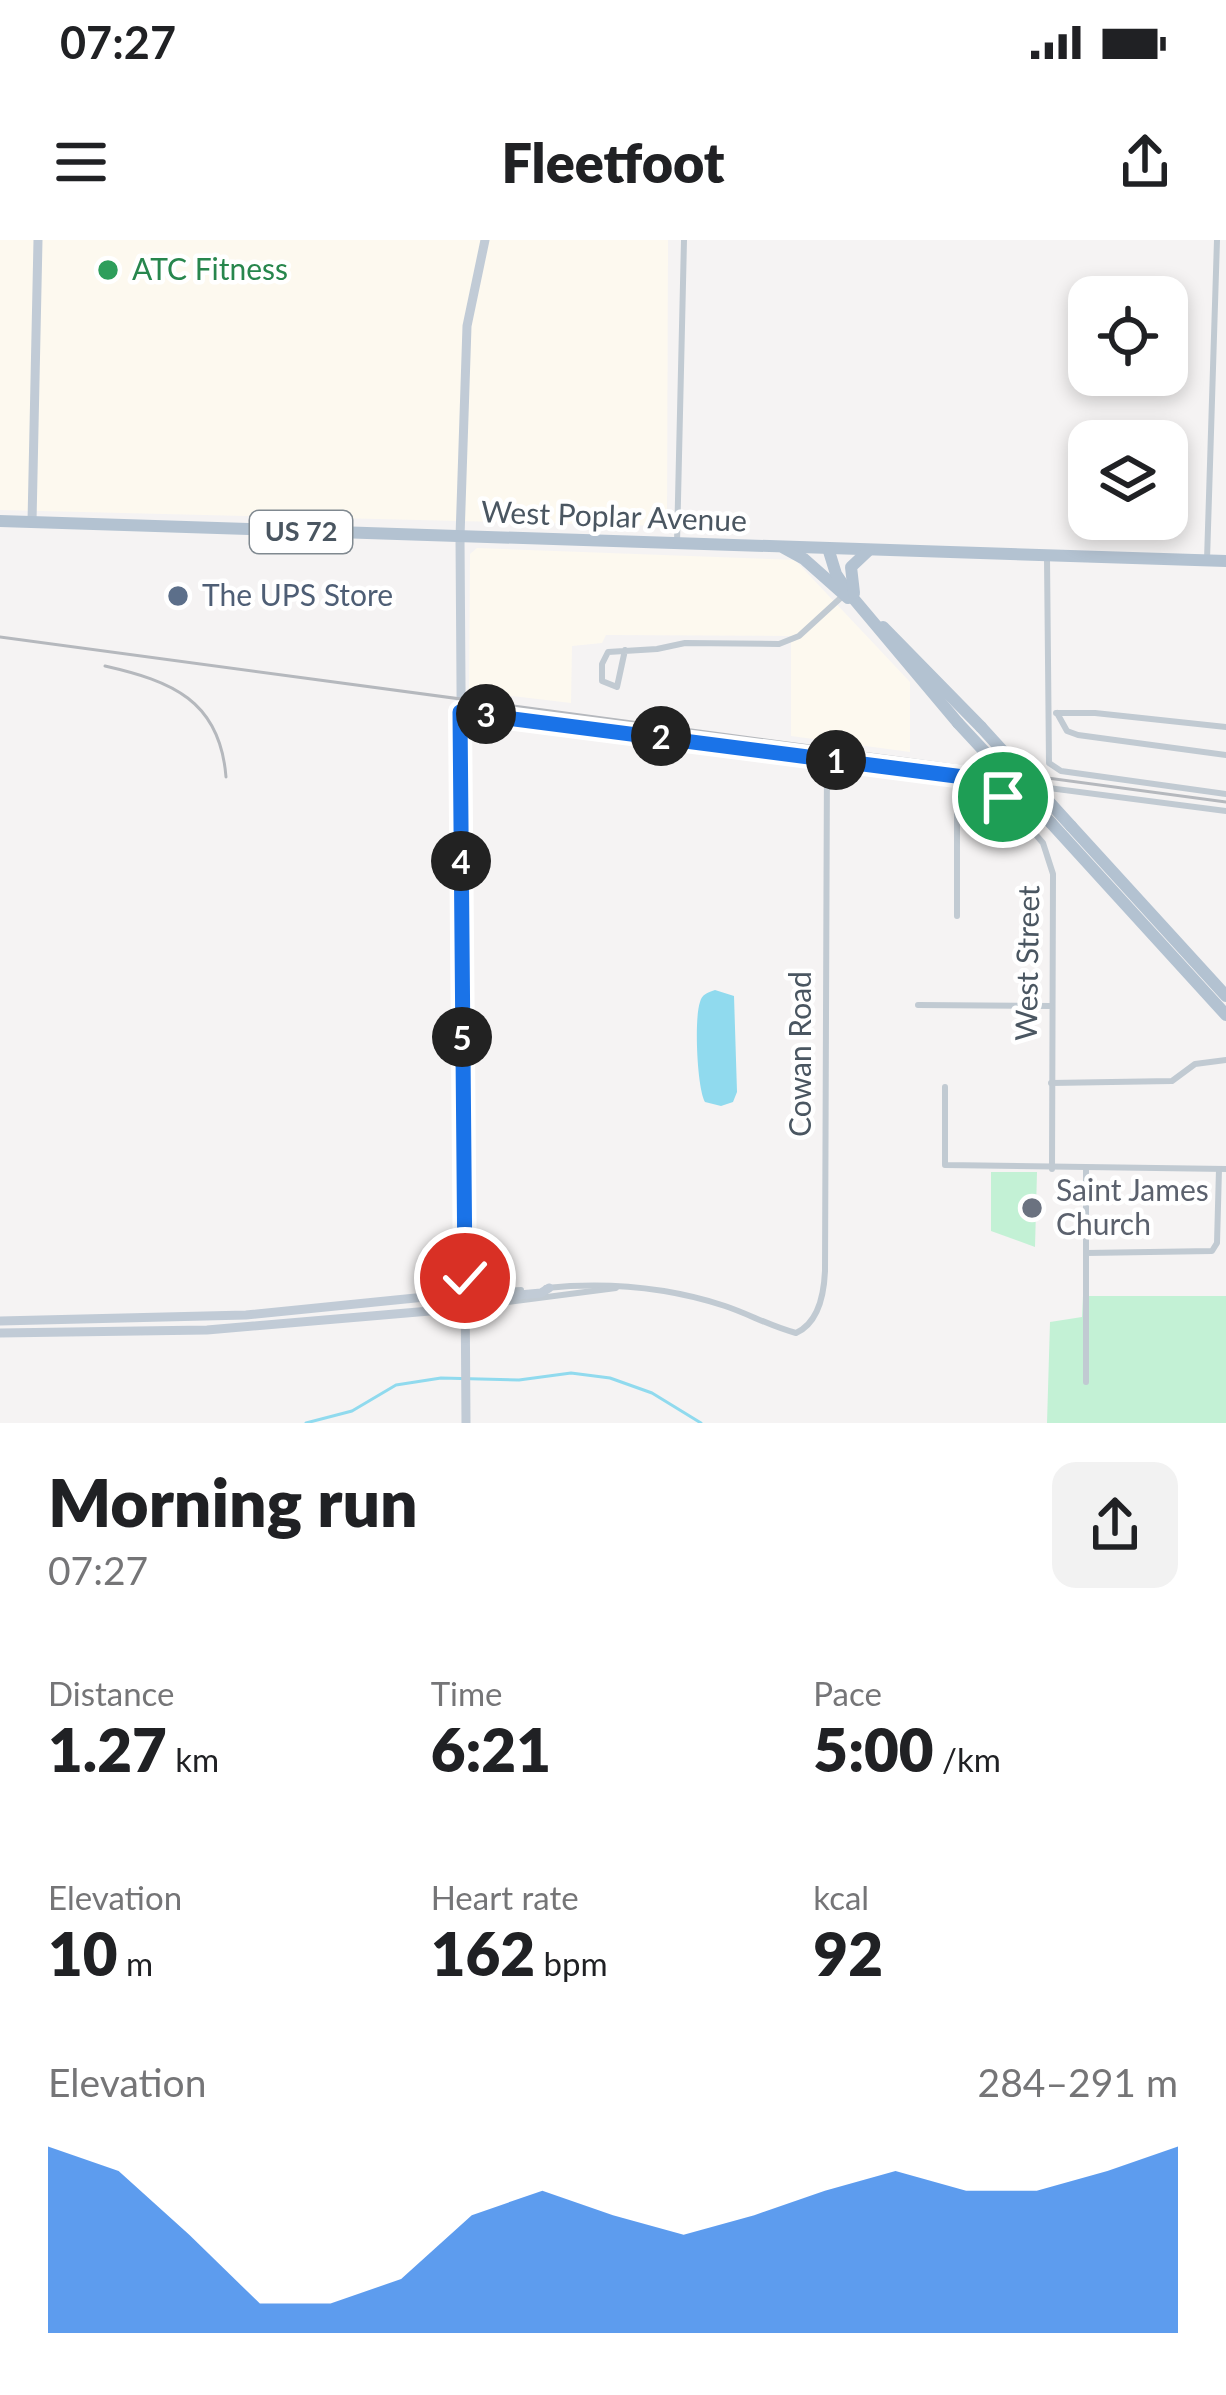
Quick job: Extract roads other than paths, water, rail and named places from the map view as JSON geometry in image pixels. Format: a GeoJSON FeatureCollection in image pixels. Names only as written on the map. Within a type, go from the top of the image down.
{"type":"FeatureCollection","features":[{"type":"Feature","properties":{"kind":"main road"},"geometry":{"type":"LineString","coordinates":[[32,522],[38,240]]}},
{"type":"Feature","properties":{"kind":"main road"},"geometry":{"type":"LineString","coordinates":[[466,1423],[460,537],[467,326],[485,240]]}},
{"type":"Feature","properties":{"kind":"main road","name":"West Poplar Avenue"},"geometry":{"type":"LineString","coordinates":[[0,521],[1226,561]]}},
{"type":"Feature","properties":{"kind":"main road"},"geometry":{"type":"LineString","coordinates":[[778,546],[848,592]]}},
{"type":"Feature","properties":{"kind":"main road"},"geometry":{"type":"LineString","coordinates":[[828,548],[848,592],[958,723],[1185,962],[1226,996]]}},
{"type":"Feature","properties":{"kind":"main road"},"geometry":{"type":"LineString","coordinates":[[848,592],[853,564],[872,549]]}},
{"type":"Feature","properties":{"kind":"main road"},"geometry":{"type":"LineString","coordinates":[[872,619],[895,635],[1071,826],[1226,1016]]}},
{"type":"Feature","properties":{"kind":"main road"},"geometry":{"type":"LineString","coordinates":[[465,1274],[478,1288],[496,1292]]}},
{"type":"Feature","properties":{"kind":"main road"},"geometry":{"type":"LineString","coordinates":[[0,1333],[207,1330],[310,1323],[465,1308],[475,1299],[541,1293],[549,1288]]}},
{"type":"Feature","properties":{"kind":"main road"},"geometry":{"type":"LineString","coordinates":[[0,1322],[245,1315],[465,1292]]}},
{"type":"Feature","properties":{"kind":"main road"},"geometry":{"type":"LineString","coordinates":[[362,1318],[456,1304],[465,1292]]}},
{"type":"Feature","properties":{"kind":"main road"},"geometry":{"type":"LineString","coordinates":[[310,1323],[314,1308]]}},
{"type":"Feature","properties":{"kind":"main road"},"geometry":{"type":"LineString","coordinates":[[362,1318],[442,1315],[459,1324],[465,1339]]}},
{"type":"Feature","properties":{"kind":"street"},"geometry":{"type":"LineString","coordinates":[[676,542],[684,240]]}},
{"type":"Feature","properties":{"kind":"street"},"geometry":{"type":"LineString","coordinates":[[1207,560],[1217,240]]}},
{"type":"Feature","properties":{"kind":"street"},"geometry":{"type":"LineString","coordinates":[[1047,555],[1049,763],[1061,771],[1226,794]]}},
{"type":"Feature","properties":{"kind":"street"},"geometry":{"type":"LineString","coordinates":[[626,650],[621,681],[617,688],[609,687],[602,681],[608,652],[686,643],[779,644],[799,636],[848,592]]}},
{"type":"Feature","properties":{"kind":"street"},"geometry":{"type":"LineString","coordinates":[[460,712],[1226,811]]}},
{"type":"Feature","properties":{"kind":"street"},"geometry":{"type":"LineString","coordinates":[[1057,713],[1067,731],[1078,735],[1226,754]]}},
{"type":"Feature","properties":{"kind":"street"},"geometry":{"type":"LineString","coordinates":[[1046,714],[1094,713],[1226,727]]}},
{"type":"Feature","properties":{"kind":"street","name":"Cowan Road"},"geometry":{"type":"LineString","coordinates":[[618,1288],[710,1301],[790,1331],[806,1328],[818,1308],[824,1282],[826,759]]}},
{"type":"Feature","properties":{"kind":"street"},"geometry":{"type":"LineString","coordinates":[[957,776],[957,916]]}},
{"type":"Feature","properties":{"kind":"street","name":"West Street"},"geometry":{"type":"LineString","coordinates":[[987,780],[1051,857],[1052,1169]]}},
{"type":"Feature","properties":{"kind":"street"},"geometry":{"type":"LineString","coordinates":[[917,1005],[1051,1006]]}},
{"type":"Feature","properties":{"kind":"street"},"geometry":{"type":"LineString","coordinates":[[1051,1083],[1172,1081],[1195,1064],[1226,1060]]}},
{"type":"Feature","properties":{"kind":"street"},"geometry":{"type":"LineString","coordinates":[[945,1087],[945,1165],[1222,1169],[1217,1243],[1212,1251],[1087,1253]]}},
{"type":"Feature","properties":{"kind":"street"},"geometry":{"type":"LineString","coordinates":[[1086,1169],[1086,1382]]}},
{"type":"Feature","properties":{"kind":"street"},"geometry":{"type":"LineString","coordinates":[[465,1292],[618,1288]]}},
{"type":"Feature","properties":{"kind":"street"},"geometry":{"type":"LineString","coordinates":[[465,1308],[618,1288]]}},
{"type":"Feature","properties":{"kind":"water"},"geometry":{"type":"Polygon","coordinates":[[[715,990],[734,996],[737,1092],[733,1102],[721,1106],[705,1102],[697,1053],[700,1002],[715,990]]]}},
{"type":"Feature","properties":{"kind":"waterway"},"geometry":{"type":"LineString","coordinates":[[306,1423],[352,1411],[396,1385],[441,1378],[519,1380],[571,1373],[610,1378],[652,1393],[701,1423]]}},
{"type":"Feature","properties":{"kind":"railway"},"geometry":{"type":"LineString","coordinates":[[0,637],[1226,802]]}},
{"type":"Feature","properties":{"kind":"railway"},"geometry":{"type":"LineString","coordinates":[[105,666],[151,679],[188,698],[214,729],[226,777]]}},
{"type":"Feature","properties":{"kind":"place","name":"ATC Fitness"},"geometry":{"type":"Point","coordinates":[108,270]}},
{"type":"Feature","properties":{"kind":"place","name":"The UPS Store"},"geometry":{"type":"Point","coordinates":[178,596]}},
{"type":"Feature","properties":{"kind":"place","name":"Saint James Church"},"geometry":{"type":"Point","coordinates":[1032,1208]}}]}
